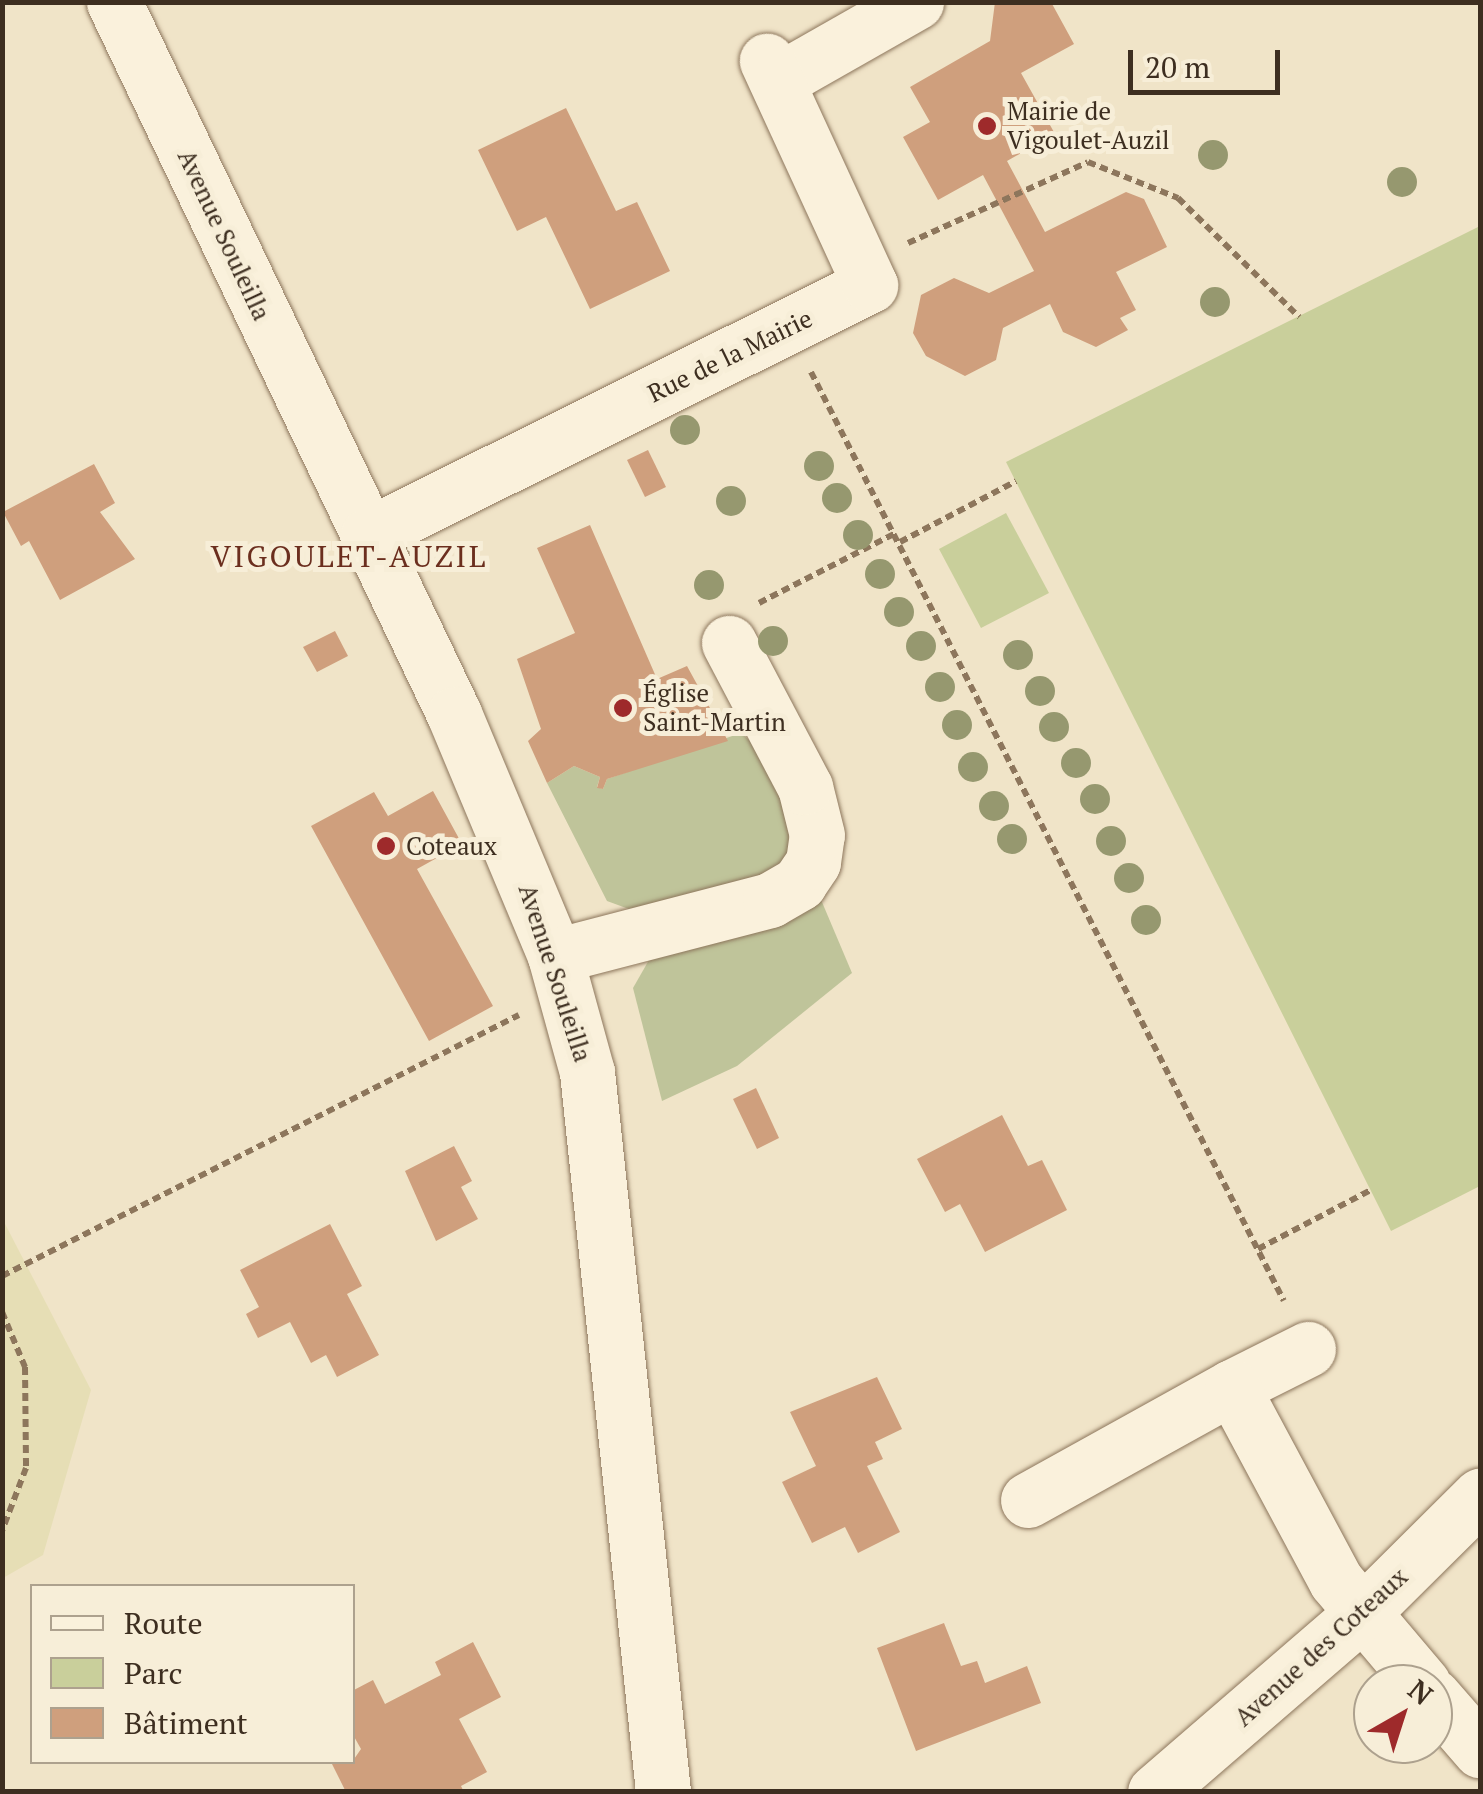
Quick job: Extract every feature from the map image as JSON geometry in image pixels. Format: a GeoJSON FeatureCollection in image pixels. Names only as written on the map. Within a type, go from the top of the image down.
{"type":"FeatureCollection","features":[{"type":"Feature","properties":{"kind":"street","name":"Avenue Souleilla"},"geometry":{"type":"LineString","coordinates":[[114,2],[504,823],[555,956],[587,1072],[662,1792]]}},
{"type":"Feature","properties":{"kind":"street"},"geometry":{"type":"LineString","coordinates":[[864,272],[772,71],[916,2]]}},
{"type":"Feature","properties":{"kind":"street","name":"Rue de la Mairie"},"geometry":{"type":"LineString","coordinates":[[368,535],[870,285],[864,272]]}},
{"type":"Feature","properties":{"kind":"street"},"geometry":{"type":"LineString","coordinates":[[555,956],[770,900],[799,884],[813,862],[816,836],[804,788],[738,626]]}},
{"type":"Feature","properties":{"kind":"street"},"geometry":{"type":"LineString","coordinates":[[1028,1500],[1308,1349]]}},
{"type":"Feature","properties":{"kind":"street"},"geometry":{"type":"LineString","coordinates":[[1232,1387],[1336,1580],[1405,1664]]}},
{"type":"Feature","properties":{"kind":"street","name":"Avenue des Coteaux"},"geometry":{"type":"LineString","coordinates":[[1155,1792],[1361,1614],[1480,1496]]}},
{"type":"Feature","properties":{"kind":"street"},"geometry":{"type":"LineString","coordinates":[[1453,1719],[1480,1750]]}},
{"type":"Feature","properties":{"kind":"path"},"geometry":{"type":"LineString","coordinates":[[864,272],[927,232],[1001,206],[1088,162],[1178,198],[1299,316]]}},
{"type":"Feature","properties":{"kind":"path"},"geometry":{"type":"LineString","coordinates":[[787,327],[896,533],[1308,1349]]}},
{"type":"Feature","properties":{"kind":"path"},"geometry":{"type":"LineString","coordinates":[[900,542],[1016,481]]}},
{"type":"Feature","properties":{"kind":"path"},"geometry":{"type":"LineString","coordinates":[[738,626],[896,533]]}},
{"type":"Feature","properties":{"kind":"path"},"geometry":{"type":"LineString","coordinates":[[2,1276],[528,1010],[533,1026]]}},
{"type":"Feature","properties":{"kind":"path"},"geometry":{"type":"LineString","coordinates":[[1258,1249],[1370,1190]]}},
{"type":"Feature","properties":{"kind":"path"},"geometry":{"type":"LineString","coordinates":[[2,1312],[25,1366],[26,1468],[2,1531]]}},
{"type":"Feature","properties":{"kind":"shaded area"},"geometry":{"type":"Polygon","coordinates":[[[2,1218],[91,1390],[43,1555],[3,1578],[2,1218]]]}},
{"type":"Feature","properties":{"kind":"green space"},"geometry":{"type":"Polygon","coordinates":[[[1480,226],[1480,1186],[1391,1231],[1006,462],[1480,226]]]}},
{"type":"Feature","properties":{"kind":"green space"},"geometry":{"type":"Polygon","coordinates":[[[1006,513],[1049,593],[981,628],[939,549],[1006,513]]]}},
{"type":"Feature","properties":{"kind":"green space"},"geometry":{"type":"Polygon","coordinates":[[[741,733],[764,753],[793,830],[786,868],[648,916],[607,901],[547,783],[574,766],[600,777],[597,787],[603,789],[607,779],[741,733]]]}},
{"type":"Feature","properties":{"kind":"green space"},"geometry":{"type":"Polygon","coordinates":[[[819,895],[852,973],[737,1066],[662,1101],[633,988],[653,953],[819,895]]]}},
{"type":"Feature","properties":{"kind":"building"},"geometry":{"type":"Polygon","coordinates":[[[995,2],[1051,2],[1074,44],[1021,73],[1055,134],[1007,161],[1045,232],[1126,192],[1144,199],[1167,247],[1116,272],[1136,310],[1120,318],[1128,330],[1096,347],[1063,332],[1050,304],[1003,328],[996,360],[965,376],[926,356],[913,333],[921,295],[954,278],[989,293],[1034,271],[983,175],[938,200],[903,137],[930,122],[910,87],[990,41],[995,2]]]}},
{"type":"Feature","properties":{"kind":"building"},"geometry":{"type":"Polygon","coordinates":[[[566,108],[616,211],[637,202],[670,271],[590,309],[546,217],[517,231],[478,150],[566,108]]]}},
{"type":"Feature","properties":{"kind":"building"},"geometry":{"type":"Polygon","coordinates":[[[648,450],[666,487],[645,497],[627,460],[648,450]]]}},
{"type":"Feature","properties":{"kind":"building"},"geometry":{"type":"Polygon","coordinates":[[[94,464],[115,503],[100,512],[135,559],[60,600],[29,541],[21,546],[3,512],[94,464]]]}},
{"type":"Feature","properties":{"kind":"building","name":"Église Saint-Martin"},"geometry":{"type":"Polygon","coordinates":[[[590,525],[657,679],[687,666],[728,741],[607,779],[603,789],[597,788],[600,777],[574,766],[547,783],[528,741],[541,729],[517,659],[575,633],[537,548],[590,525]]]}},
{"type":"Feature","properties":{"kind":"building"},"geometry":{"type":"Polygon","coordinates":[[[335,631],[348,656],[317,672],[303,647],[335,631]]]}},
{"type":"Feature","properties":{"kind":"building"},"geometry":{"type":"Polygon","coordinates":[[[433,791],[462,844],[417,869],[493,1006],[429,1041],[311,826],[374,792],[388,816],[433,791]]]}},
{"type":"Feature","properties":{"kind":"building"},"geometry":{"type":"Polygon","coordinates":[[[756,1088],[779,1138],[757,1149],[733,1099],[756,1088]]]}},
{"type":"Feature","properties":{"kind":"building"},"geometry":{"type":"Polygon","coordinates":[[[1002,1115],[1028,1166],[1042,1160],[1067,1210],[985,1252],[960,1204],[945,1212],[917,1159],[1002,1115]]]}},
{"type":"Feature","properties":{"kind":"building"},"geometry":{"type":"Polygon","coordinates":[[[454,1146],[472,1181],[461,1187],[478,1219],[436,1241],[405,1171],[454,1146]]]}},
{"type":"Feature","properties":{"kind":"building"},"geometry":{"type":"Polygon","coordinates":[[[330,1224],[362,1286],[347,1294],[379,1355],[337,1377],[326,1355],[311,1363],[290,1322],[258,1338],[246,1314],[259,1307],[240,1270],[330,1224]]]}},
{"type":"Feature","properties":{"kind":"building"},"geometry":{"type":"Polygon","coordinates":[[[877,1377],[902,1429],[875,1442],[883,1459],[867,1466],[900,1532],[858,1553],[845,1527],[812,1543],[782,1482],[816,1466],[790,1412],[877,1377]]]}},
{"type":"Feature","properties":{"kind":"building"},"geometry":{"type":"Polygon","coordinates":[[[944,1623],[961,1666],[977,1661],[985,1683],[1027,1666],[1041,1703],[916,1751],[877,1648],[944,1623]]]}},
{"type":"Feature","properties":{"kind":"building"},"geometry":{"type":"Polygon","coordinates":[[[473,1642],[501,1697],[459,1719],[487,1772],[461,1786],[464,1792],[346,1792],[332,1764],[355,1764],[361,1749],[355,1738],[355,1689],[373,1680],[385,1704],[441,1675],[435,1662],[473,1642]]]}},
{"type":"Feature","properties":{"kind":"place","name":"Mairie de Vigoulet-Auzil"},"geometry":{"type":"Point","coordinates":[987,126]}},
{"type":"Feature","properties":{"kind":"place","name":"Église Saint-Martin"},"geometry":{"type":"Point","coordinates":[623,708]}},
{"type":"Feature","properties":{"kind":"place","name":"Coteaux"},"geometry":{"type":"Point","coordinates":[386,846]}},
{"type":"Feature","properties":{"kind":"district","name":"VIGOULET-AUZIL"},"geometry":{"type":"Point","coordinates":[349,556]}}]}
